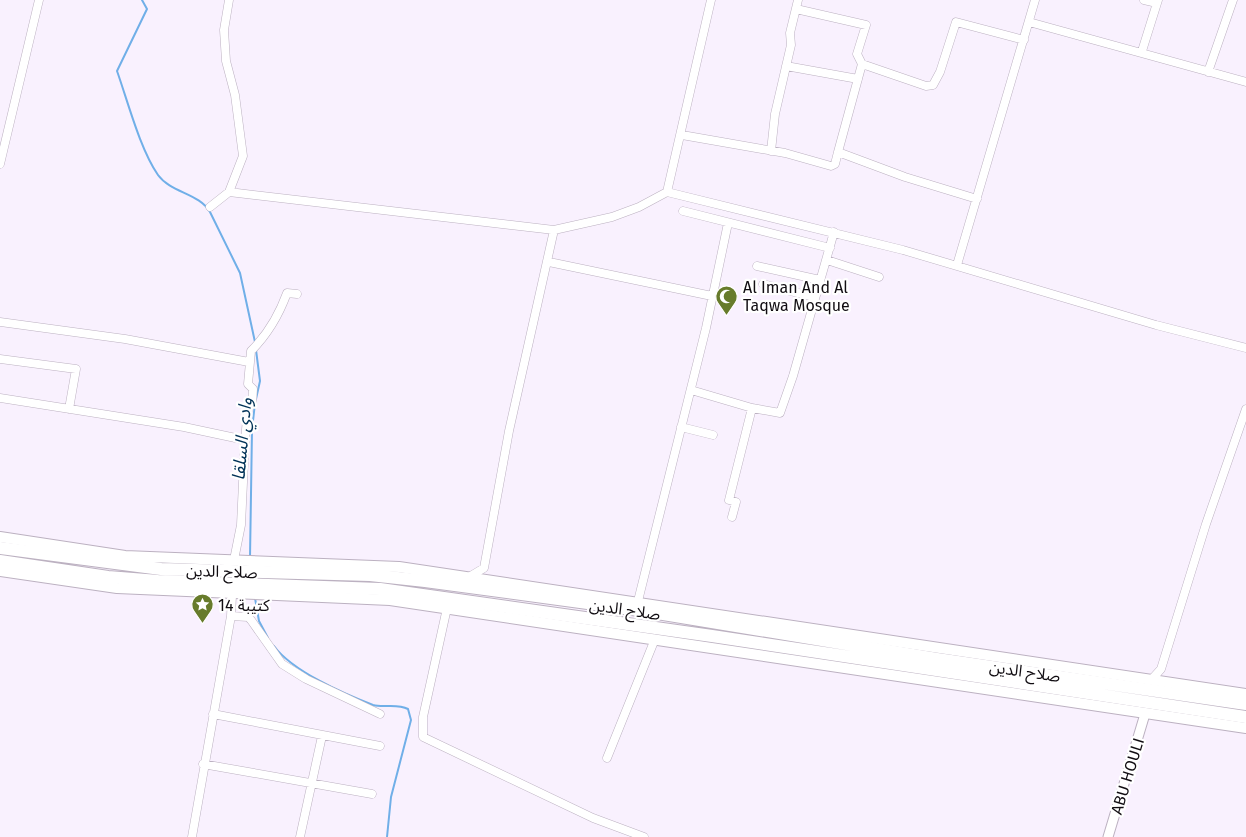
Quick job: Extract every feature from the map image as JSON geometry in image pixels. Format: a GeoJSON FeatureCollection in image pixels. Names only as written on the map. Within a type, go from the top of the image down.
{"type":"FeatureCollection","features":[{"type":"Feature","properties":{"kind":"highway","name":"صلاح الدين"},"geometry":{"type":"LineString","coordinates":[[0,548],[160,575],[234,581],[263,591],[380,589],[842,656],[966,669],[1246,704]]}},
{"type":"Feature","properties":{"kind":"highway","name":"صلاح الدين"},"geometry":{"type":"LineString","coordinates":[[0,561],[108,577],[160,575]]}},
{"type":"Feature","properties":{"kind":"highway","name":"صلاح الدين"},"geometry":{"type":"LineString","coordinates":[[234,581],[264,567],[425,581],[639,610],[851,645],[966,669],[1246,717]]}},
{"type":"Feature","properties":{"kind":"highway"},"geometry":{"type":"LineString","coordinates":[[842,656],[850,651],[851,645]]}},
{"type":"Feature","properties":{"kind":"main road"},"geometry":{"type":"LineString","coordinates":[[0,536],[125,556],[234,581]]}},
{"type":"Feature","properties":{"kind":"main road"},"geometry":{"type":"LineString","coordinates":[[264,567],[399,566],[1246,694]]}},
{"type":"Feature","properties":{"kind":"main road"},"geometry":{"type":"LineString","coordinates":[[0,571],[117,588],[234,581]]}},
{"type":"Feature","properties":{"kind":"main road"},"geometry":{"type":"LineString","coordinates":[[263,591],[372,598],[447,608],[1246,728]]}},
{"type":"Feature","properties":{"kind":"street"},"geometry":{"type":"LineString","coordinates":[[0,164],[40,0]]}},
{"type":"Feature","properties":{"kind":"street"},"geometry":{"type":"LineString","coordinates":[[210,207],[229,192],[243,156],[235,95],[226,61],[224,30],[229,0]]}},
{"type":"Feature","properties":{"kind":"street"},"geometry":{"type":"LineString","coordinates":[[667,192],[682,134],[711,0]]}},
{"type":"Feature","properties":{"kind":"street"},"geometry":{"type":"LineString","coordinates":[[771,151],[798,0]]}},
{"type":"Feature","properties":{"kind":"street"},"geometry":{"type":"LineString","coordinates":[[957,265],[1035,0]]}},
{"type":"Feature","properties":{"kind":"street"},"geometry":{"type":"LineString","coordinates":[[1142,51],[1157,2],[1144,0]]}},
{"type":"Feature","properties":{"kind":"street"},"geometry":{"type":"LineString","coordinates":[[1208,72],[1233,0]]}},
{"type":"Feature","properties":{"kind":"street"},"geometry":{"type":"LineString","coordinates":[[682,134],[771,151],[831,166],[835,164],[862,64],[857,54],[866,25],[796,9]]}},
{"type":"Feature","properties":{"kind":"street"},"geometry":{"type":"LineString","coordinates":[[862,64],[926,86],[933,85],[940,72],[956,22],[1024,40]]}},
{"type":"Feature","properties":{"kind":"street"},"geometry":{"type":"LineString","coordinates":[[1029,22],[1142,51],[1246,82]]}},
{"type":"Feature","properties":{"kind":"street"},"geometry":{"type":"LineString","coordinates":[[786,66],[858,79]]}},
{"type":"Feature","properties":{"kind":"street"},"geometry":{"type":"LineString","coordinates":[[838,152],[905,177],[977,199]]}},
{"type":"Feature","properties":{"kind":"street"},"geometry":{"type":"LineString","coordinates":[[229,192],[554,230],[612,217],[639,207],[667,192],[834,232],[957,265],[1146,322],[1246,348]]}},
{"type":"Feature","properties":{"kind":"street"},"geometry":{"type":"LineString","coordinates":[[682,211],[830,248]]}},
{"type":"Feature","properties":{"kind":"street"},"geometry":{"type":"LineString","coordinates":[[638,601],[691,390],[728,223]]}},
{"type":"Feature","properties":{"kind":"street"},"geometry":{"type":"LineString","coordinates":[[469,577],[484,568],[509,431],[549,262],[554,230]]}},
{"type":"Feature","properties":{"kind":"street"},"geometry":{"type":"LineString","coordinates":[[691,390],[752,408],[780,413],[793,376],[834,232]]}},
{"type":"Feature","properties":{"kind":"street"},"geometry":{"type":"LineString","coordinates":[[827,260],[879,277]]}},
{"type":"Feature","properties":{"kind":"street"},"geometry":{"type":"LineString","coordinates":[[549,262],[712,296]]}},
{"type":"Feature","properties":{"kind":"street"},"geometry":{"type":"LineString","coordinates":[[757,266],[820,280]]}},
{"type":"Feature","properties":{"kind":"street"},"geometry":{"type":"LineString","coordinates":[[762,284],[814,297]]}},
{"type":"Feature","properties":{"kind":"street"},"geometry":{"type":"LineString","coordinates":[[192,837],[203,764],[231,616],[240,525],[248,408],[252,403],[254,389],[248,384],[248,362],[251,352],[258,346],[279,314],[287,293],[297,294]]}},
{"type":"Feature","properties":{"kind":"street"},"geometry":{"type":"LineString","coordinates":[[0,322],[125,339],[248,362]]}},
{"type":"Feature","properties":{"kind":"street"},"geometry":{"type":"LineString","coordinates":[[0,359],[76,369],[69,409]]}},
{"type":"Feature","properties":{"kind":"street"},"geometry":{"type":"LineString","coordinates":[[0,398],[184,427],[245,440]]}},
{"type":"Feature","properties":{"kind":"street"},"geometry":{"type":"LineString","coordinates":[[732,517],[736,502],[729,500],[752,408]]}},
{"type":"Feature","properties":{"kind":"street"},"geometry":{"type":"LineString","coordinates":[[1152,679],[1158,673],[1162,664],[1206,524],[1246,409]]}},
{"type":"Feature","properties":{"kind":"street"},"geometry":{"type":"LineString","coordinates":[[681,427],[713,435]]}},
{"type":"Feature","properties":{"kind":"street"},"geometry":{"type":"LineString","coordinates":[[484,568],[498,581]]}},
{"type":"Feature","properties":{"kind":"street"},"geometry":{"type":"LineString","coordinates":[[447,608],[422,717],[423,738],[593,818],[644,837]]}},
{"type":"Feature","properties":{"kind":"street"},"geometry":{"type":"LineString","coordinates":[[231,616],[248,617],[282,664],[306,679],[380,714]]}},
{"type":"Feature","properties":{"kind":"street"},"geometry":{"type":"LineString","coordinates":[[607,758],[655,639]]}},
{"type":"Feature","properties":{"kind":"street"},"geometry":{"type":"LineString","coordinates":[[1162,664],[1171,683]]}},
{"type":"Feature","properties":{"kind":"street"},"geometry":{"type":"LineString","coordinates":[[213,714],[380,746]]}},
{"type":"Feature","properties":{"kind":"street","name":"ABU HOULI"},"geometry":{"type":"LineString","coordinates":[[1108,837],[1145,714]]}},
{"type":"Feature","properties":{"kind":"street"},"geometry":{"type":"LineString","coordinates":[[300,837],[322,736]]}},
{"type":"Feature","properties":{"kind":"street"},"geometry":{"type":"LineString","coordinates":[[203,764],[372,794]]}},
{"type":"Feature","properties":{"kind":"waterway","name":"وادي السلقا"},"geometry":{"type":"LineString","coordinates":[[142,0],[147,9],[117,71],[130,111],[140,139],[158,175],[170,186],[199,201],[210,212],[240,273],[255,342]]}},
{"type":"Feature","properties":{"kind":"waterway","name":"وادي السلقا"},"geometry":{"type":"LineString","coordinates":[[256,350],[260,381],[256,399]]}},
{"type":"Feature","properties":{"kind":"waterway","name":"وادي السلقا"},"geometry":{"type":"LineString","coordinates":[[250,558],[252,430],[255,403]]}},
{"type":"Feature","properties":{"kind":"waterway","name":"وادي السلقا"},"geometry":{"type":"LineString","coordinates":[[255,598],[259,621],[268,638]]}},
{"type":"Feature","properties":{"kind":"waterway","name":"وادي السلقا"},"geometry":{"type":"LineString","coordinates":[[274,646],[282,655],[306,673],[348,695],[373,705],[399,706],[408,709],[411,720],[391,797],[387,837]]}},
{"type":"Feature","properties":{"kind":"place","name":"Al Iman And Al Taqwa Mosque"},"geometry":{"type":"Point","coordinates":[727,315]}},
{"type":"Feature","properties":{"kind":"place","name":"كتيبة 14"},"geometry":{"type":"Point","coordinates":[202,624]}}]}
